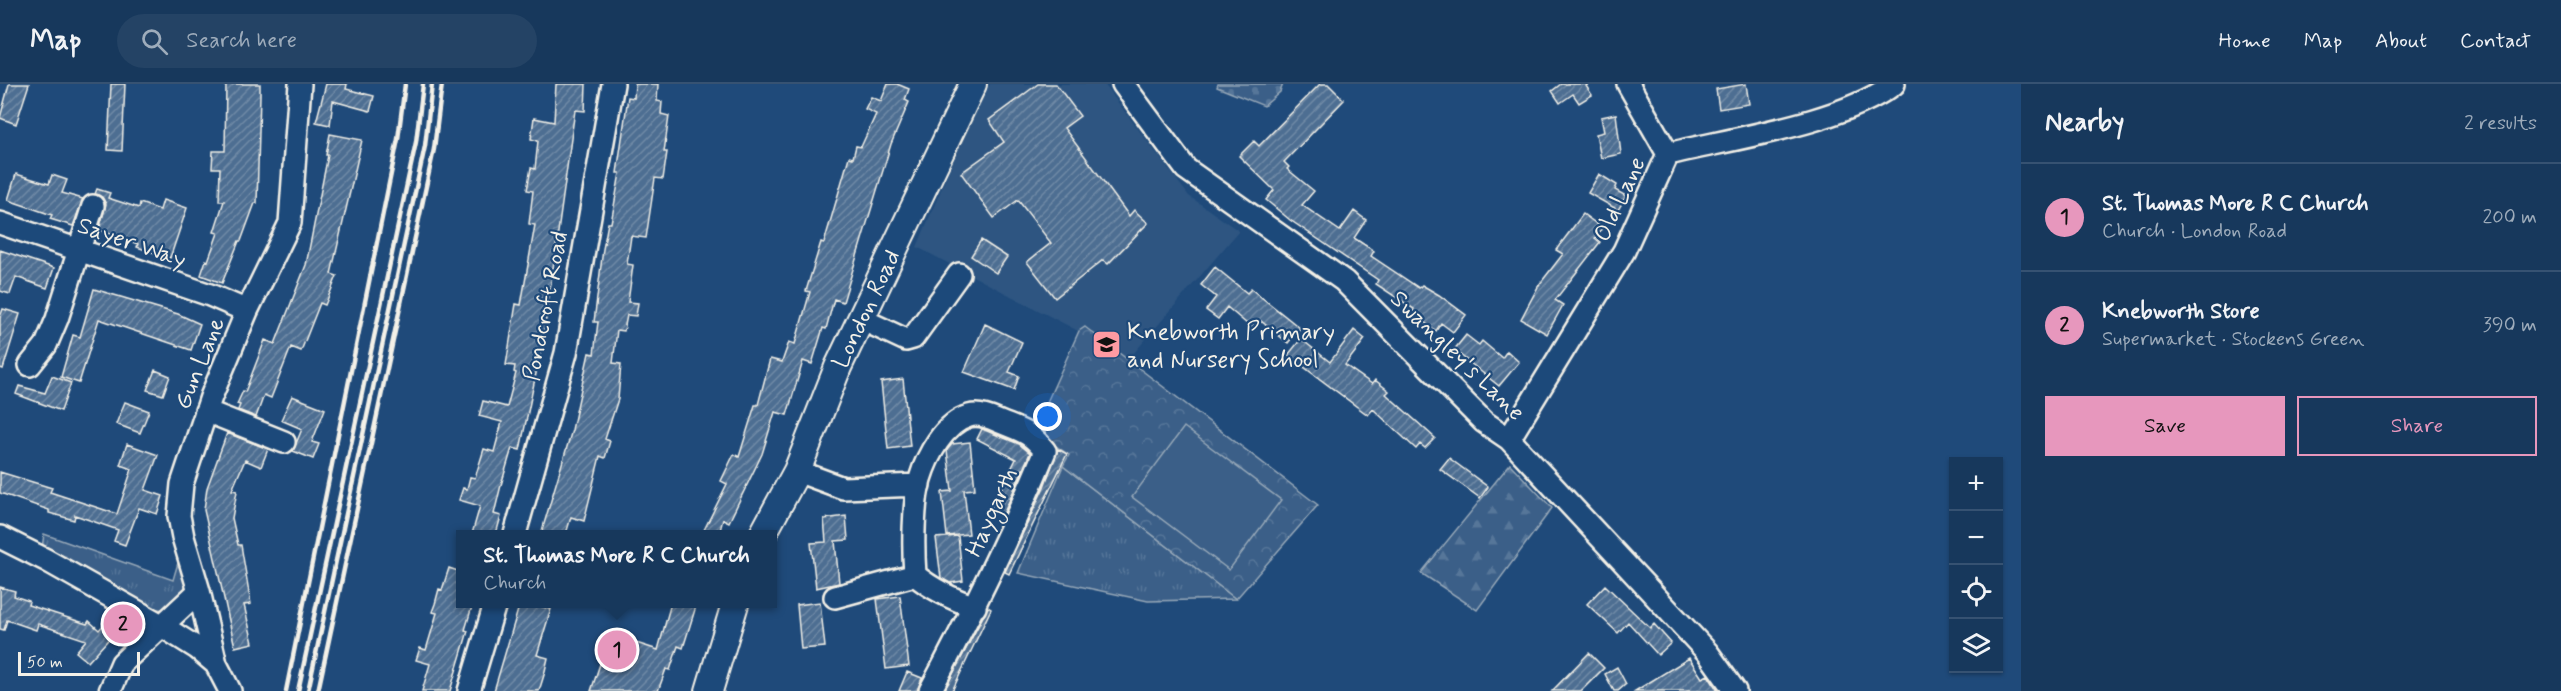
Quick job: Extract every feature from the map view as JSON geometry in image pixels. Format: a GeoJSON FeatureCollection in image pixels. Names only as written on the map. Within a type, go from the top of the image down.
{"type":"FeatureCollection","features":[{"type":"Feature","properties":{"kind":"main road","name":"London Road"},"geometry":{"type":"LineString","coordinates":[[765,530],[797,471],[838,367],[973,84]]}},
{"type":"Feature","properties":{"kind":"main road"},"geometry":{"type":"LineString","coordinates":[[709,691],[734,608]]}},
{"type":"Feature","properties":{"kind":"street","name":"Gun Lane"},"geometry":{"type":"LineString","coordinates":[[216,664],[179,516],[182,484],[206,411],[247,311],[290,223],[300,84]]}},
{"type":"Feature","properties":{"kind":"street","name":"Pondcroft Road"},"geometry":{"type":"LineString","coordinates":[[516,530],[566,353],[613,84]]}},
{"type":"Feature","properties":{"kind":"street","name":"Swangley's Lane"},"geometry":{"type":"LineString","coordinates":[[1123,84],[1186,169],[1344,281],[1485,422],[1509,439],[1708,653],[1735,691]]}},
{"type":"Feature","properties":{"kind":"street"},"geometry":{"type":"LineString","coordinates":[[1628,84],[1668,154]]}},
{"type":"Feature","properties":{"kind":"street","name":"Old Lane"},"geometry":{"type":"LineString","coordinates":[[1509,439],[1624,251],[1668,154],[1798,123],[1849,108],[1879,95],[1894,84]]}},
{"type":"Feature","properties":{"kind":"street"},"geometry":{"type":"LineString","coordinates":[[30,364],[46,345],[93,206]]}},
{"type":"Feature","properties":{"kind":"street","name":"Sayer Way"},"geometry":{"type":"LineString","coordinates":[[0,223],[210,295],[247,311]]}},
{"type":"Feature","properties":{"kind":"street"},"geometry":{"type":"LineString","coordinates":[[861,319],[906,340],[913,338],[959,274]]}},
{"type":"Feature","properties":{"kind":"street"},"geometry":{"type":"LineString","coordinates":[[206,411],[284,442]]}},
{"type":"Feature","properties":{"kind":"street","name":"Haygarth"},"geometry":{"type":"LineString","coordinates":[[915,575],[914,551],[919,485],[936,443],[956,423],[970,416],[987,416],[1034,437],[1045,451],[1013,527],[975,607]]}},
{"type":"Feature","properties":{"kind":"street"},"geometry":{"type":"LineString","coordinates":[[797,471],[843,488],[919,485]]}},
{"type":"Feature","properties":{"kind":"street"},"geometry":{"type":"LineString","coordinates":[[0,537],[162,625],[216,664],[230,691]]}},
{"type":"Feature","properties":{"kind":"street"},"geometry":{"type":"LineString","coordinates":[[835,597],[915,575],[929,587],[950,599],[975,607],[930,691]]}},
{"type":"Feature","properties":{"kind":"street"},"geometry":{"type":"LineString","coordinates":[[110,691],[122,663],[199,591]]}},
{"type":"Feature","properties":{"kind":"street"},"geometry":{"type":"LineString","coordinates":[[469,691],[494,608]]}},
{"type":"Feature","properties":{"kind":"shaded area","name":"Knebworth Primary and Nursery School"},"geometry":{"type":"Polygon","coordinates":[[[990,84],[1104,84],[1189,196],[1239,231],[1128,360],[1318,505],[1236,599],[1063,466],[1069,455],[1034,431],[1078,331],[917,247],[957,151],[990,84]]]}},
{"type":"Feature","properties":{"kind":"green space"},"geometry":{"type":"Polygon","coordinates":[[[1218,84],[1283,84],[1280,92],[1264,106],[1217,87],[1218,84]]]}},
{"type":"Feature","properties":{"kind":"green space"},"geometry":{"type":"Polygon","coordinates":[[[1085,327],[1318,505],[1236,599],[1063,466],[1069,455],[1034,431],[1079,331],[1085,327]]]}},
{"type":"Feature","properties":{"kind":"green space"},"geometry":{"type":"Polygon","coordinates":[[[1184,427],[1281,500],[1229,570],[1132,497],[1184,427]]]}},
{"type":"Feature","properties":{"kind":"green space"},"geometry":{"type":"Polygon","coordinates":[[[1510,464],[1552,508],[1477,610],[1421,573],[1510,464]]]}},
{"type":"Feature","properties":{"kind":"green space"},"geometry":{"type":"Polygon","coordinates":[[[1063,466],[1236,599],[1148,601],[1018,573],[1063,466]]]}},
{"type":"Feature","properties":{"kind":"green space"},"geometry":{"type":"Polygon","coordinates":[[[44,534],[173,580],[180,556],[186,575],[186,587],[181,596],[166,610],[151,608],[42,548],[44,534]]]}},
{"type":"Feature","properties":{"kind":"building"},"geometry":{"type":"Polygon","coordinates":[[[9,84],[29,84],[16,124],[0,118],[9,84]]]}},
{"type":"Feature","properties":{"kind":"building"},"geometry":{"type":"Polygon","coordinates":[[[111,84],[125,84],[122,151],[108,150],[111,84]]]}},
{"type":"Feature","properties":{"kind":"building"},"geometry":{"type":"Polygon","coordinates":[[[226,84],[260,84],[260,95],[257,203],[255,203],[222,283],[201,275],[218,233],[214,232],[224,201],[219,201],[220,168],[212,168],[213,151],[225,151],[226,84]]]}},
{"type":"Feature","properties":{"kind":"building"},"geometry":{"type":"Polygon","coordinates":[[[326,84],[347,84],[346,89],[374,96],[370,111],[333,101],[330,125],[316,122],[326,84]]]}},
{"type":"Feature","properties":{"kind":"building"},"geometry":{"type":"Polygon","coordinates":[[[556,84],[586,84],[585,111],[575,110],[543,340],[520,450],[512,448],[501,485],[494,514],[501,516],[497,530],[473,530],[480,506],[459,500],[463,488],[467,489],[470,477],[475,478],[484,449],[494,452],[502,422],[479,416],[483,401],[507,407],[516,373],[514,372],[515,366],[506,365],[516,304],[521,305],[535,225],[529,224],[533,191],[527,190],[531,168],[535,169],[538,141],[531,139],[534,118],[554,122],[556,84]]]}},
{"type":"Feature","properties":{"kind":"building"},"geometry":{"type":"Polygon","coordinates":[[[635,84],[658,84],[657,101],[662,102],[661,114],[669,116],[664,152],[667,152],[663,179],[655,178],[646,238],[631,236],[627,264],[633,265],[628,302],[638,303],[636,316],[627,315],[624,331],[617,330],[613,363],[621,364],[618,399],[605,439],[610,441],[605,458],[600,456],[584,521],[571,517],[567,530],[542,530],[572,430],[589,353],[594,354],[598,322],[594,322],[603,249],[608,223],[611,223],[620,173],[617,173],[628,97],[634,98],[635,84]]]}},
{"type":"Feature","properties":{"kind":"building"},"geometry":{"type":"Polygon","coordinates":[[[888,84],[897,84],[909,89],[905,100],[909,102],[891,144],[843,302],[834,299],[826,329],[823,328],[812,364],[803,361],[787,415],[775,412],[762,454],[729,522],[723,519],[720,530],[704,530],[727,484],[721,481],[734,454],[739,457],[755,405],[758,405],[770,359],[782,362],[789,342],[795,344],[810,292],[806,291],[821,242],[824,243],[849,157],[853,158],[856,146],[861,147],[876,114],[865,109],[871,97],[881,101],[888,84]]]}},
{"type":"Feature","properties":{"kind":"building"},"geometry":{"type":"Polygon","coordinates":[[[1038,84],[1056,84],[1080,116],[1064,128],[1129,216],[1134,210],[1148,223],[1108,264],[1103,260],[1055,298],[1027,262],[1051,243],[1018,200],[994,218],[961,173],[1004,142],[989,120],[1038,84]]]}},
{"type":"Feature","properties":{"kind":"building"},"geometry":{"type":"Polygon","coordinates":[[[1320,84],[1328,84],[1344,100],[1284,162],[1289,167],[1287,169],[1314,191],[1302,205],[1340,231],[1354,211],[1366,220],[1354,238],[1374,251],[1371,256],[1419,288],[1422,285],[1439,295],[1466,315],[1453,332],[1441,323],[1436,331],[1412,313],[1414,309],[1376,284],[1378,280],[1290,220],[1266,200],[1274,190],[1239,156],[1254,141],[1259,146],[1320,84]]]}},
{"type":"Feature","properties":{"kind":"building"},"geometry":{"type":"Polygon","coordinates":[[[1561,84],[1589,84],[1586,86],[1592,95],[1579,103],[1573,94],[1560,103],[1552,91],[1561,84]]]}},
{"type":"Feature","properties":{"kind":"building"},"geometry":{"type":"Polygon","coordinates":[[[1746,84],[1749,104],[1719,109],[1716,89],[1746,84]]]}},
{"type":"Feature","properties":{"kind":"building"},"geometry":{"type":"Polygon","coordinates":[[[1616,114],[1621,154],[1601,158],[1596,134],[1604,132],[1601,117],[1616,114]]]}},
{"type":"Feature","properties":{"kind":"building"},"geometry":{"type":"Polygon","coordinates":[[[330,134],[362,140],[331,274],[337,276],[325,305],[320,303],[301,351],[291,347],[271,398],[264,395],[256,417],[238,410],[240,405],[237,404],[243,391],[245,392],[265,340],[275,344],[306,265],[328,155],[326,155],[330,134]]]}},
{"type":"Feature","properties":{"kind":"building"},"geometry":{"type":"Polygon","coordinates":[[[16,174],[49,184],[52,175],[67,180],[62,193],[83,199],[73,226],[50,219],[52,215],[8,200],[16,174]]]}},
{"type":"Feature","properties":{"kind":"building"},"geometry":{"type":"Polygon","coordinates":[[[1599,174],[1617,185],[1615,190],[1626,196],[1618,210],[1588,193],[1599,174]]]}},
{"type":"Feature","properties":{"kind":"building"},"geometry":{"type":"Polygon","coordinates":[[[97,189],[110,193],[108,198],[139,208],[140,203],[160,210],[163,200],[187,208],[170,258],[137,247],[138,244],[99,230],[106,204],[102,197],[95,194],[97,189]]]}},
{"type":"Feature","properties":{"kind":"building"},"geometry":{"type":"Polygon","coordinates":[[[1583,214],[1602,228],[1595,238],[1600,242],[1555,300],[1563,305],[1547,334],[1521,319],[1539,285],[1563,254],[1556,250],[1583,214]]]}},
{"type":"Feature","properties":{"kind":"building"},"geometry":{"type":"Polygon","coordinates":[[[981,240],[1007,257],[996,273],[971,256],[981,240]]]}},
{"type":"Feature","properties":{"kind":"building"},"geometry":{"type":"Polygon","coordinates":[[[0,250],[54,268],[47,288],[16,277],[10,294],[0,291],[0,250]]]}},
{"type":"Feature","properties":{"kind":"building"},"geometry":{"type":"Polygon","coordinates":[[[1215,267],[1247,293],[1251,289],[1300,328],[1288,343],[1261,321],[1254,330],[1227,307],[1218,319],[1206,310],[1216,297],[1201,285],[1215,267]]]}},
{"type":"Feature","properties":{"kind":"building"},"geometry":{"type":"Polygon","coordinates":[[[94,289],[178,314],[200,324],[191,350],[99,319],[79,383],[61,377],[73,335],[80,337],[94,289]]]}},
{"type":"Feature","properties":{"kind":"building"},"geometry":{"type":"Polygon","coordinates":[[[3,309],[20,314],[3,369],[0,368],[0,317],[3,309]]]}},
{"type":"Feature","properties":{"kind":"building"},"geometry":{"type":"Polygon","coordinates":[[[985,324],[1022,342],[1009,372],[1019,376],[1014,390],[964,372],[985,324]]]}},
{"type":"Feature","properties":{"kind":"building"},"geometry":{"type":"Polygon","coordinates":[[[1354,330],[1365,339],[1345,365],[1372,384],[1375,380],[1389,391],[1386,394],[1435,438],[1425,448],[1420,444],[1416,449],[1373,409],[1368,415],[1288,355],[1301,339],[1330,362],[1354,330]]]}},
{"type":"Feature","properties":{"kind":"building"},"geometry":{"type":"Polygon","coordinates":[[[1466,335],[1479,345],[1482,341],[1502,358],[1507,351],[1519,362],[1499,386],[1454,350],[1466,335]]]}},
{"type":"Feature","properties":{"kind":"building"},"geometry":{"type":"Polygon","coordinates":[[[155,370],[170,376],[163,395],[147,390],[155,370]]]}},
{"type":"Feature","properties":{"kind":"building"},"geometry":{"type":"Polygon","coordinates":[[[52,376],[71,383],[61,411],[16,394],[19,386],[45,393],[52,376]]]}},
{"type":"Feature","properties":{"kind":"building"},"geometry":{"type":"Polygon","coordinates":[[[903,379],[910,446],[888,449],[881,382],[903,379]]]}},
{"type":"Feature","properties":{"kind":"building"},"geometry":{"type":"Polygon","coordinates":[[[292,396],[325,409],[312,442],[319,444],[313,459],[293,451],[302,429],[281,420],[292,396]]]}},
{"type":"Feature","properties":{"kind":"building"},"geometry":{"type":"Polygon","coordinates":[[[125,402],[149,411],[140,433],[116,424],[125,402]]]}},
{"type":"Feature","properties":{"kind":"building"},"geometry":{"type":"Polygon","coordinates":[[[982,429],[1019,444],[1030,453],[1003,515],[991,509],[1016,459],[977,439],[982,429]]]}},
{"type":"Feature","properties":{"kind":"building"},"geometry":{"type":"Polygon","coordinates":[[[227,433],[268,449],[261,467],[245,460],[232,490],[237,491],[232,518],[238,545],[241,545],[251,604],[244,605],[253,643],[235,647],[204,510],[207,488],[227,433]]]}},
{"type":"Feature","properties":{"kind":"building"},"geometry":{"type":"Polygon","coordinates":[[[970,442],[975,489],[964,490],[969,534],[947,536],[942,492],[952,491],[947,450],[952,444],[970,442]]]}},
{"type":"Feature","properties":{"kind":"building"},"geometry":{"type":"Polygon","coordinates":[[[127,444],[158,455],[145,490],[163,496],[157,514],[139,508],[125,545],[114,541],[118,530],[75,515],[74,520],[49,513],[49,510],[0,493],[0,472],[52,488],[50,492],[117,514],[132,469],[120,465],[127,444]]]}},
{"type":"Feature","properties":{"kind":"building"},"geometry":{"type":"Polygon","coordinates":[[[1058,449],[1067,454],[1009,574],[1005,572],[1044,487],[1058,449]]]}},
{"type":"Feature","properties":{"kind":"building"},"geometry":{"type":"Polygon","coordinates":[[[1449,458],[1488,487],[1480,498],[1440,469],[1449,458]]]}},
{"type":"Feature","properties":{"kind":"building"},"geometry":{"type":"Polygon","coordinates":[[[846,516],[848,540],[835,541],[839,583],[816,588],[811,543],[826,542],[824,519],[846,516]]]}},
{"type":"Feature","properties":{"kind":"building"},"geometry":{"type":"Polygon","coordinates":[[[958,536],[963,581],[950,583],[941,578],[936,538],[958,536]]]}},
{"type":"Feature","properties":{"kind":"building"},"geometry":{"type":"Polygon","coordinates":[[[449,568],[456,570],[456,608],[472,608],[465,630],[468,631],[450,691],[422,691],[430,664],[416,660],[420,648],[426,650],[437,613],[432,612],[439,589],[442,590],[449,568]]]}},
{"type":"Feature","properties":{"kind":"building"},"geometry":{"type":"Polygon","coordinates":[[[1605,585],[1650,628],[1654,624],[1671,643],[1658,655],[1628,622],[1618,633],[1587,604],[1605,585]]]}},
{"type":"Feature","properties":{"kind":"building"},"geometry":{"type":"Polygon","coordinates":[[[0,587],[15,591],[14,596],[29,601],[28,605],[87,624],[89,621],[99,630],[106,622],[116,631],[88,662],[76,652],[86,640],[38,624],[36,630],[7,620],[4,630],[0,629],[0,587]]]}},
{"type":"Feature","properties":{"kind":"building"},"geometry":{"type":"Polygon","coordinates":[[[900,596],[909,666],[886,669],[877,599],[900,596]]]}},
{"type":"Feature","properties":{"kind":"building"},"geometry":{"type":"Polygon","coordinates":[[[820,602],[825,647],[801,649],[797,605],[820,602]]]}},
{"type":"Feature","properties":{"kind":"building"},"geometry":{"type":"Polygon","coordinates":[[[988,607],[991,609],[952,691],[944,691],[988,607]]]}},
{"type":"Feature","properties":{"kind":"building"},"geometry":{"type":"Polygon","coordinates":[[[519,608],[551,609],[537,655],[548,658],[539,691],[494,691],[519,608]]]}},
{"type":"Feature","properties":{"kind":"building"},"geometry":{"type":"Polygon","coordinates":[[[670,608],[695,608],[683,648],[678,646],[670,670],[666,669],[658,691],[591,691],[611,631],[634,638],[633,642],[658,650],[670,608]]]}},
{"type":"Feature","properties":{"kind":"building"},"geometry":{"type":"Polygon","coordinates":[[[1589,653],[1604,668],[1581,691],[1552,691],[1589,653]]]}},
{"type":"Feature","properties":{"kind":"building"},"geometry":{"type":"Polygon","coordinates":[[[1689,658],[1702,678],[1708,675],[1718,691],[1635,691],[1689,658]]]}},
{"type":"Feature","properties":{"kind":"building"},"geometry":{"type":"Polygon","coordinates":[[[1617,667],[1626,684],[1618,691],[1614,691],[1605,674],[1617,667]]]}},
{"type":"Feature","properties":{"kind":"building"},"geometry":{"type":"Polygon","coordinates":[[[907,672],[922,678],[917,691],[899,691],[907,672]]]}},
{"type":"Feature","properties":{"kind":"railway"},"geometry":{"type":"LineString","coordinates":[[286,691],[398,139],[405,84]]}},
{"type":"Feature","properties":{"kind":"railway"},"geometry":{"type":"LineString","coordinates":[[298,691],[416,142],[423,84]]}},
{"type":"Feature","properties":{"kind":"railway"},"geometry":{"type":"LineString","coordinates":[[308,691],[425,146],[432,84]]}},
{"type":"Feature","properties":{"kind":"railway"},"geometry":{"type":"LineString","coordinates":[[318,691],[434,149],[442,84]]}},
{"type":"Feature","properties":{"kind":"place","name":"Knebworth Primary and Nursery School"},"geometry":{"type":"Point","coordinates":[1106,345]}},
{"type":"Feature","properties":{"kind":"place","name":"Knebworth Store"},"geometry":{"type":"Point","coordinates":[123,624]}},
{"type":"Feature","properties":{"kind":"place","name":"St. Thomas More R C Church"},"geometry":{"type":"Point","coordinates":[617,650]}}]}
